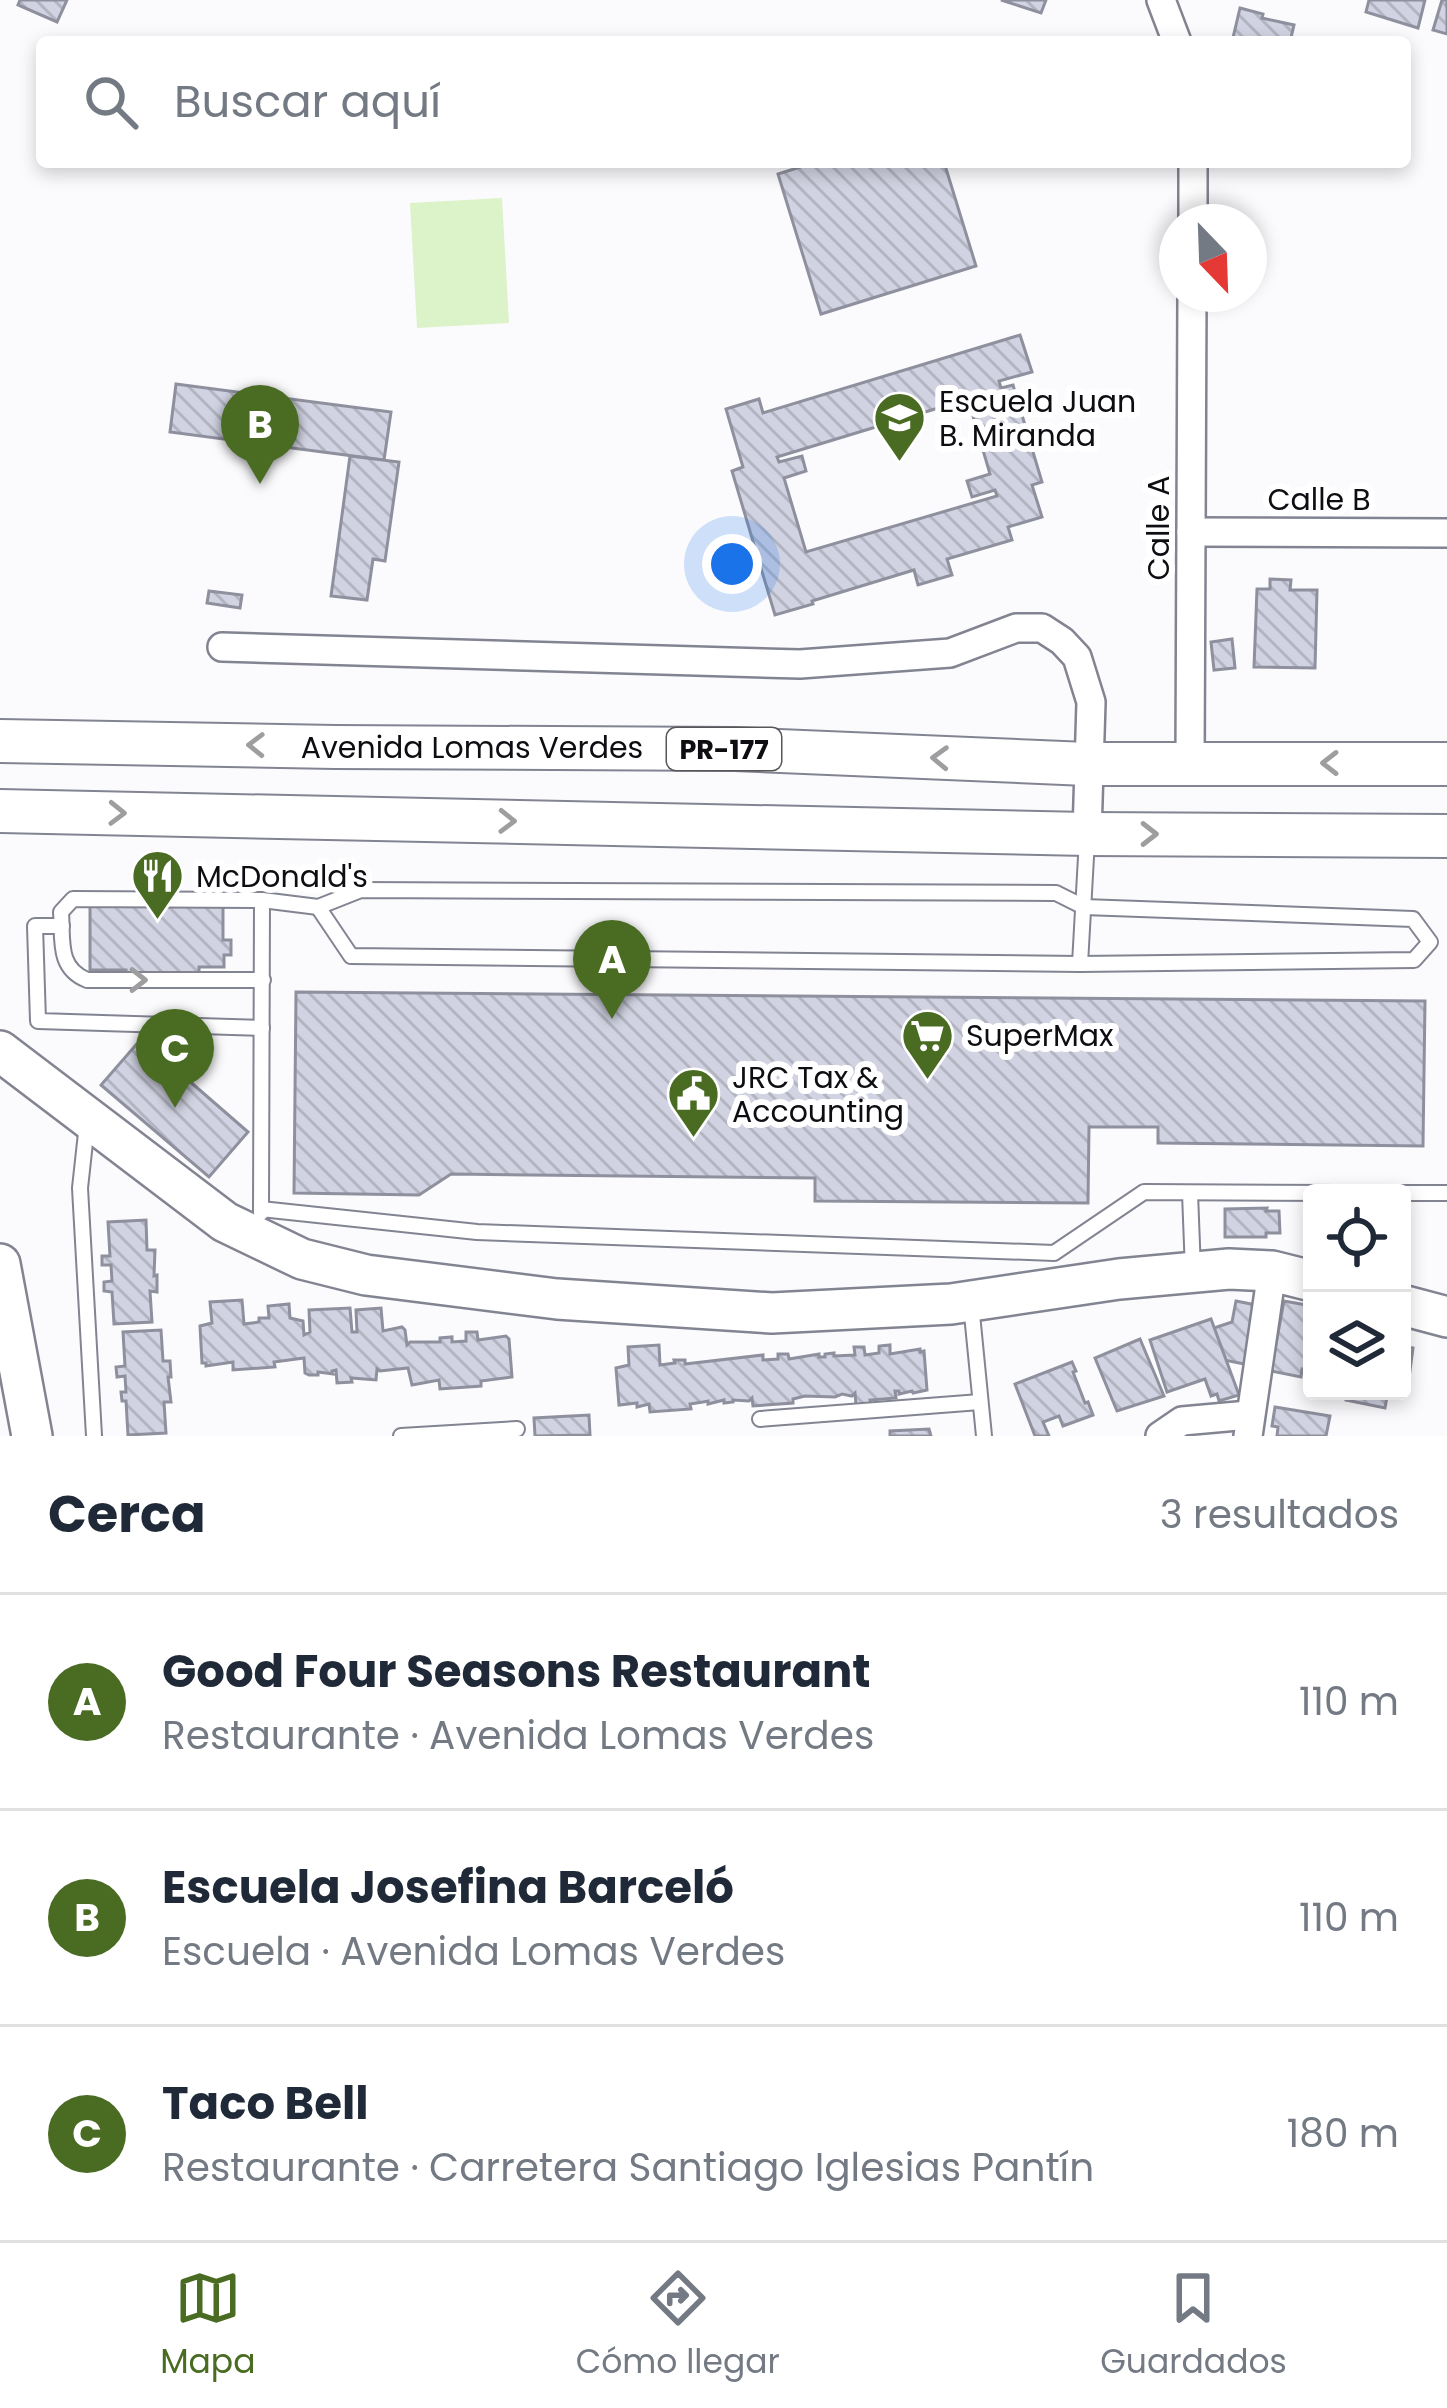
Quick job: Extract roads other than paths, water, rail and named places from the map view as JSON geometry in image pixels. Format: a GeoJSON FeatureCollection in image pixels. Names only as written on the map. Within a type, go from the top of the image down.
{"type":"FeatureCollection","features":[{"type":"Feature","properties":{"kind":"main road","name":"Avenida Lomas Verdes"},"geometry":{"type":"LineString","coordinates":[[0,741],[735,749],[1088,764],[1447,764]]}},
{"type":"Feature","properties":{"kind":"main road"},"geometry":{"type":"LineString","coordinates":[[0,845],[15,811],[1087,834],[1447,836]]}},
{"type":"Feature","properties":{"kind":"street"},"geometry":{"type":"LineString","coordinates":[[1161,0],[1175,36]]}},
{"type":"Feature","properties":{"kind":"street"},"geometry":{"type":"LineString","coordinates":[[1193,168],[1193,204]]}},
{"type":"Feature","properties":{"kind":"street","name":"Calle A"},"geometry":{"type":"LineString","coordinates":[[1190,763],[1192,312]]}},
{"type":"Feature","properties":{"kind":"street","name":"Calle B"},"geometry":{"type":"LineString","coordinates":[[1191,532],[1447,533]]}},
{"type":"Feature","properties":{"kind":"street"},"geometry":{"type":"LineString","coordinates":[[222,647],[800,664],[950,653],[1016,628],[1042,628],[1077,657],[1091,702],[1087,834]]}},
{"type":"Feature","properties":{"kind":"street"},"geometry":{"type":"LineString","coordinates":[[0,1051],[225,1222],[261,1224],[302,1259],[366,1275],[557,1299],[772,1312],[971,1301],[1055,1270],[1229,1269],[1273,1271],[1303,1279]]}},
{"type":"Feature","properties":{"kind":"street"},"geometry":{"type":"LineString","coordinates":[[0,1264],[32,1436]]}},
{"type":"Feature","properties":{"kind":"street"},"geometry":{"type":"LineString","coordinates":[[1160,1436],[1182,1421],[1248,1426],[1273,1271]]}},
{"type":"Feature","properties":{"kind":"street"},"geometry":{"type":"LineString","coordinates":[[1411,1307],[1447,1317]]}},
{"type":"Feature","properties":{"kind":"lane"},"geometry":{"type":"LineString","coordinates":[[1080,964],[1087,834]]}},
{"type":"Feature","properties":{"kind":"lane"},"geometry":{"type":"LineString","coordinates":[[262,980],[87,980],[74,975],[64,962],[61,912],[73,899],[262,900],[318,907],[361,890],[1056,893],[1084,907],[1413,919],[1430,942]]}},
{"type":"Feature","properties":{"kind":"lane"},"geometry":{"type":"LineString","coordinates":[[262,900],[261,1224],[477,1232],[1055,1270],[1144,1192],[1303,1193]]}},
{"type":"Feature","properties":{"kind":"lane"},"geometry":{"type":"LineString","coordinates":[[318,907],[351,956],[1080,964],[1414,959],[1430,942],[1447,941]]}},
{"type":"Feature","properties":{"kind":"lane"},"geometry":{"type":"LineString","coordinates":[[62,926],[35,926],[38,1021],[262,1028]]}},
{"type":"Feature","properties":{"kind":"lane"},"geometry":{"type":"LineString","coordinates":[[88,1118],[80,1188],[94,1436]]}},
{"type":"Feature","properties":{"kind":"lane"},"geometry":{"type":"LineString","coordinates":[[1190,1193],[1193,1271]]}},
{"type":"Feature","properties":{"kind":"lane"},"geometry":{"type":"LineString","coordinates":[[1411,1193],[1447,1193]]}},
{"type":"Feature","properties":{"kind":"lane"},"geometry":{"type":"LineString","coordinates":[[971,1301],[984,1436]]}},
{"type":"Feature","properties":{"kind":"lane"},"geometry":{"type":"LineString","coordinates":[[760,1419],[980,1402]]}},
{"type":"Feature","properties":{"kind":"lane"},"geometry":{"type":"LineString","coordinates":[[401,1436],[517,1429]]}},
{"type":"Feature","properties":{"kind":"place","name":"Escuela Juan B. Miranda"},"geometry":{"type":"Point","coordinates":[900,464]}},
{"type":"Feature","properties":{"kind":"place","name":"Escuela Josefina Barceló"},"geometry":{"type":"Point","coordinates":[260,484]}},
{"type":"Feature","properties":{"kind":"place","name":"McDonald's"},"geometry":{"type":"Point","coordinates":[157,922]}},
{"type":"Feature","properties":{"kind":"place","name":"Good Four Seasons Restaurant"},"geometry":{"type":"Point","coordinates":[612,1019]}},
{"type":"Feature","properties":{"kind":"place","name":"SuperMax"},"geometry":{"type":"Point","coordinates":[927,1081]}},
{"type":"Feature","properties":{"kind":"place","name":"Taco Bell"},"geometry":{"type":"Point","coordinates":[175,1108]}},
{"type":"Feature","properties":{"kind":"place","name":"JRC Tax & Accounting"},"geometry":{"type":"Point","coordinates":[693,1140]}}]}
